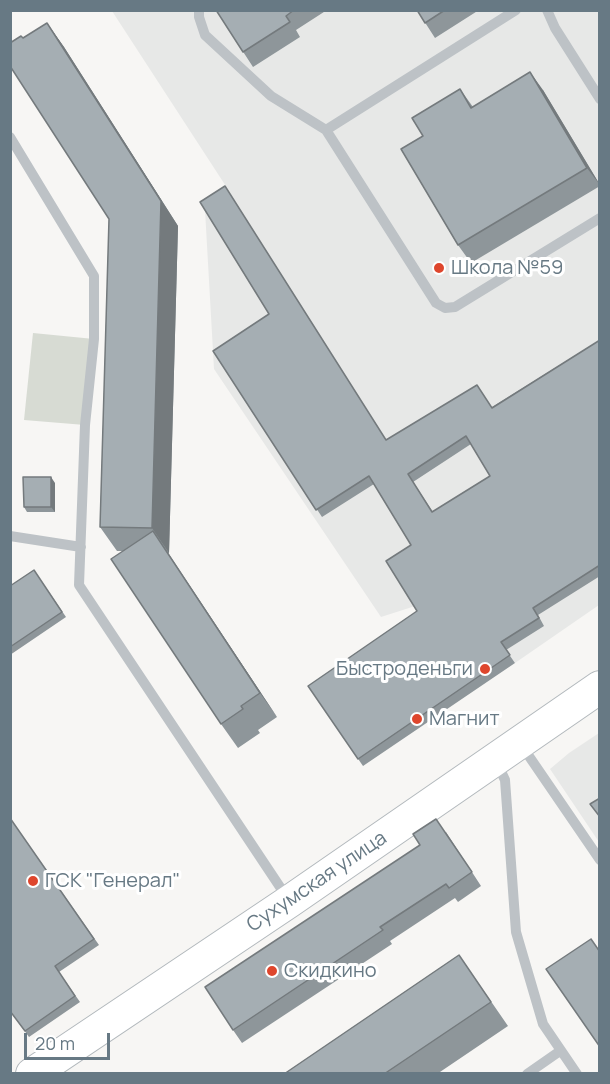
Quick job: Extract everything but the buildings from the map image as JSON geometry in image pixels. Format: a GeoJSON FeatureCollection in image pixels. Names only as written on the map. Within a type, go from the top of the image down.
{"type":"FeatureCollection","features":[{"type":"Feature","properties":{"kind":"main road","name":"Сухумская улица"},"geometry":{"type":"LineString","coordinates":[[32,1074],[290,901],[600,687]]}},
{"type":"Feature","properties":{"kind":"lane"},"geometry":{"type":"LineString","coordinates":[[199,10],[205,35],[271,96],[326,130],[436,303],[445,308],[455,307],[600,218]]}},
{"type":"Feature","properties":{"kind":"lane"},"geometry":{"type":"LineString","coordinates":[[326,130],[516,10]]}},
{"type":"Feature","properties":{"kind":"lane"},"geometry":{"type":"LineString","coordinates":[[547,10],[555,28],[600,99]]}},
{"type":"Feature","properties":{"kind":"lane"},"geometry":{"type":"LineString","coordinates":[[10,137],[94,276],[94,339],[85,426],[79,585],[290,901]]}},
{"type":"Feature","properties":{"kind":"lane"},"geometry":{"type":"LineString","coordinates":[[10,536],[81,547]]}},
{"type":"Feature","properties":{"kind":"lane"},"geometry":{"type":"LineString","coordinates":[[508,751],[600,860]]}},
{"type":"Feature","properties":{"kind":"lane"},"geometry":{"type":"LineString","coordinates":[[508,751],[505,780],[516,932],[543,1024],[577,1074]]}},
{"type":"Feature","properties":{"kind":"lane"},"geometry":{"type":"LineString","coordinates":[[527,1074],[561,1051]]}},
{"type":"Feature","properties":{"kind":"shaded area","name":"Школа №59"},"geometry":{"type":"Polygon","coordinates":[[[112,11],[599,11],[599,605],[515,663],[465,590],[381,617],[214,369],[205,210],[231,194],[112,11]]]}},
{"type":"Feature","properties":{"kind":"shaded area"},"geometry":{"type":"Polygon","coordinates":[[[33,333],[94,339],[85,425],[24,420],[33,333]]]}},
{"type":"Feature","properties":{"kind":"shaded area"},"geometry":{"type":"Polygon","coordinates":[[[599,733],[599,842],[550,769],[599,733]]]}},
{"type":"Feature","properties":{"kind":"place","name":"Школа №59"},"geometry":{"type":"Point","coordinates":[439,268]}},
{"type":"Feature","properties":{"kind":"place","name":"Быстроденьги"},"geometry":{"type":"Point","coordinates":[485,669]}},
{"type":"Feature","properties":{"kind":"place","name":"Магнит"},"geometry":{"type":"Point","coordinates":[417,719]}},
{"type":"Feature","properties":{"kind":"place","name":"ГСК \"Генерал\""},"geometry":{"type":"Point","coordinates":[33,881]}},
{"type":"Feature","properties":{"kind":"place","name":"Скидкино"},"geometry":{"type":"Point","coordinates":[272,971]}}]}
